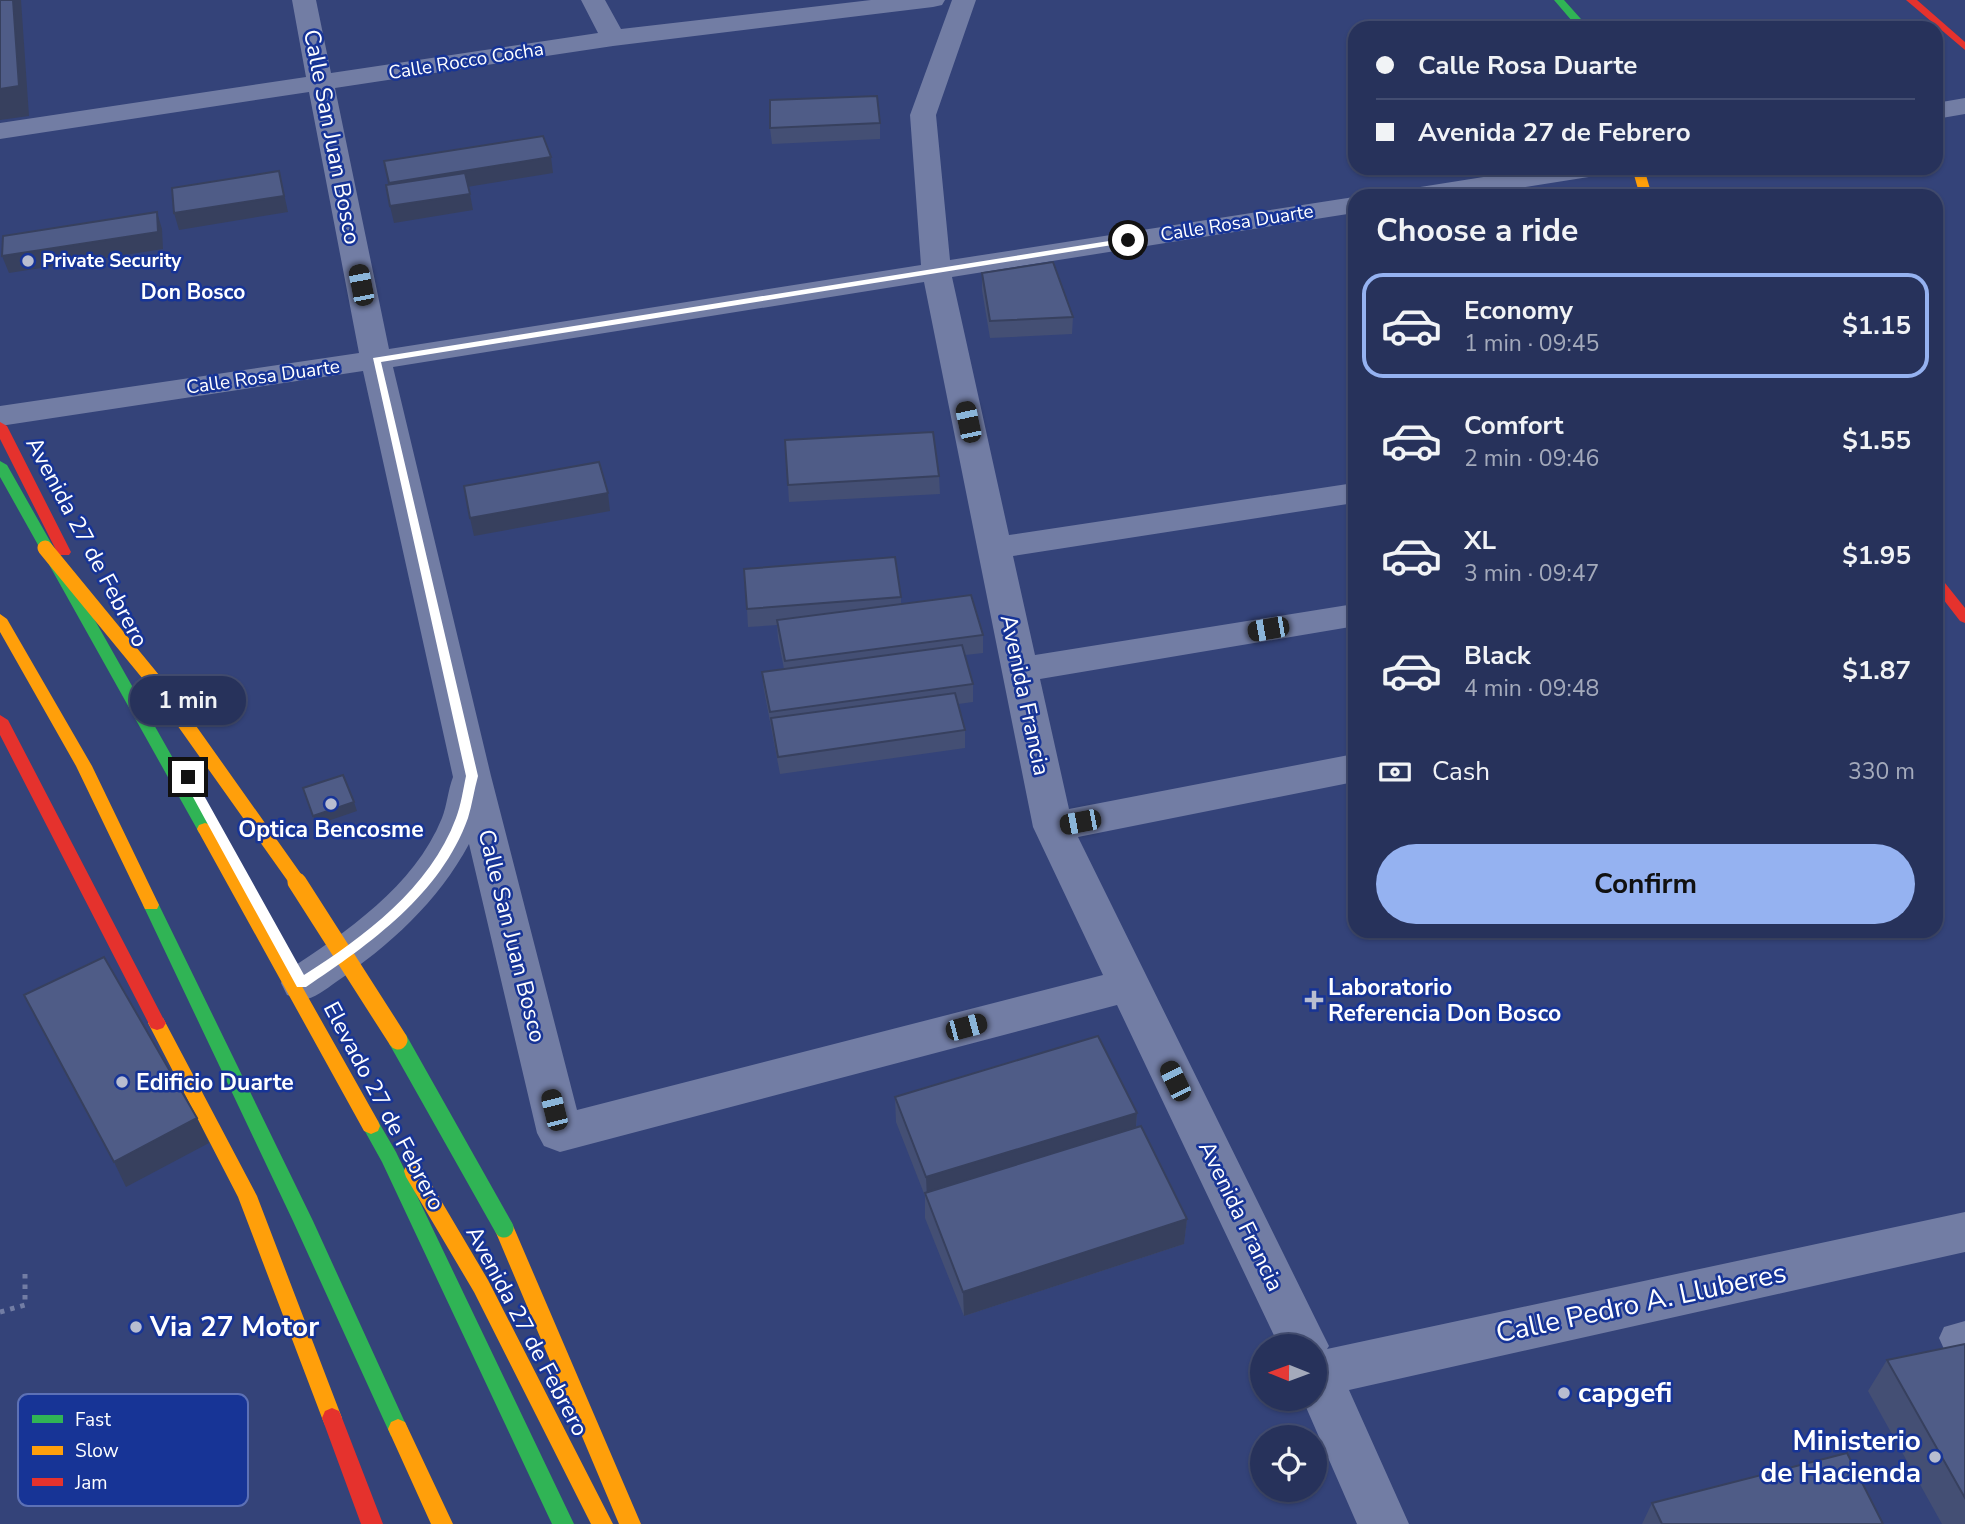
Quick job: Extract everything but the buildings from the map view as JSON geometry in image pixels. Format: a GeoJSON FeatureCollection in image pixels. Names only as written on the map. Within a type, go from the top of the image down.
{"type":"FeatureCollection","features":[{"type":"Feature","properties":{"kind":"main road"},"geometry":{"type":"LineString","coordinates":[[1559,0],[1578,21]]}},
{"type":"Feature","properties":{"kind":"main road"},"geometry":{"type":"LineString","coordinates":[[1911,0],[1935,21]]}},
{"type":"Feature","properties":{"kind":"main road"},"geometry":{"type":"LineString","coordinates":[[1943,28],[1965,47]]}},
{"type":"Feature","properties":{"kind":"main road","name":"Avenida 27 de Febrero"},"geometry":{"type":"LineString","coordinates":[[0,426],[58,540],[302,983],[481,1286],[602,1524]]}},
{"type":"Feature","properties":{"kind":"main road","name":"Elevado 27 de Febrero"},"geometry":{"type":"LineString","coordinates":[[0,465],[389,1158],[562,1524]]}},
{"type":"Feature","properties":{"kind":"main road"},"geometry":{"type":"LineString","coordinates":[[45,548],[159,686],[242,800],[342,948],[409,1059],[504,1228],[630,1524]]}},
{"type":"Feature","properties":{"kind":"main road"},"geometry":{"type":"LineString","coordinates":[[1943,590],[1965,618]]}},
{"type":"Feature","properties":{"kind":"main road"},"geometry":{"type":"LineString","coordinates":[[0,619],[84,766],[303,1221],[442,1524]]}},
{"type":"Feature","properties":{"kind":"main road"},"geometry":{"type":"LineString","coordinates":[[0,720],[247,1196],[372,1524]]}},
{"type":"Feature","properties":{"kind":"street","name":"Calle San Juan Bosco"},"geometry":{"type":"LineString","coordinates":[[304,0],[376,360],[472,776],[560,1133],[1128,985]]}},
{"type":"Feature","properties":{"kind":"street"},"geometry":{"type":"LineString","coordinates":[[593,0],[613,38]]}},
{"type":"Feature","properties":{"kind":"street","name":"Calle Rocco Cocha"},"geometry":{"type":"LineString","coordinates":[[0,131],[613,38],[933,0]]}},
{"type":"Feature","properties":{"kind":"street","name":"Avenida Francia"},"geometry":{"type":"LineString","coordinates":[[964,0],[923,115],[936,270],[1053,827],[1298,1334]]}},
{"type":"Feature","properties":{"kind":"street"},"geometry":{"type":"LineString","coordinates":[[1943,110],[1965,106]]}},
{"type":"Feature","properties":{"kind":"street"},"geometry":{"type":"LineString","coordinates":[[1459,189],[1550,175]]}},
{"type":"Feature","properties":{"kind":"street","name":"Calle Rosa Duarte"},"geometry":{"type":"LineString","coordinates":[[0,416],[376,360],[936,270],[1348,210]]}},
{"type":"Feature","properties":{"kind":"street"},"geometry":{"type":"LineString","coordinates":[[994,548],[1348,494]]}},
{"type":"Feature","properties":{"kind":"street"},"geometry":{"type":"LineString","coordinates":[[1020,670],[1348,615]]}},
{"type":"Feature","properties":{"kind":"street"},"geometry":{"type":"LineString","coordinates":[[1053,827],[1348,769]]}},
{"type":"Feature","properties":{"kind":"street"},"geometry":{"type":"LineString","coordinates":[[302,983],[357,947],[403,906],[438,863],[461,819],[472,776]]}},
{"type":"Feature","properties":{"kind":"street","name":"Calle Pedro A. Lluberes"},"geometry":{"type":"LineString","coordinates":[[1327,1359],[1965,1232]]}},
{"type":"Feature","properties":{"kind":"street","name":"Avenida Francia"},"geometry":{"type":"LineString","coordinates":[[1327,1396],[1383,1524]]}},
{"type":"Feature","properties":{"kind":"path"},"geometry":{"type":"LineString","coordinates":[[0,1312],[24,1305],[25,1270]]}},
{"type":"Feature","properties":{"kind":"traffic: fast"},"geometry":{"type":"LineString","coordinates":[[1559,0],[1578,21]]}},
{"type":"Feature","properties":{"kind":"traffic: fast"},"geometry":{"type":"LineString","coordinates":[[0,465],[205,829]]}},
{"type":"Feature","properties":{"kind":"traffic: fast"},"geometry":{"type":"LineString","coordinates":[[151,905],[303,1221],[398,1429]]}},
{"type":"Feature","properties":{"kind":"traffic: fast"},"geometry":{"type":"LineString","coordinates":[[398,1040],[504,1228]]}},
{"type":"Feature","properties":{"kind":"traffic: fast"},"geometry":{"type":"LineString","coordinates":[[371,1126],[389,1158],[563,1524]]}},
{"type":"Feature","properties":{"kind":"traffic: slow"},"geometry":{"type":"LineString","coordinates":[[1640,175],[1644,189]]}},
{"type":"Feature","properties":{"kind":"traffic: slow"},"geometry":{"type":"LineString","coordinates":[[45,548],[146,670],[223,774],[313,905],[398,1040]]}},
{"type":"Feature","properties":{"kind":"traffic: slow"},"geometry":{"type":"LineString","coordinates":[[0,619],[84,766],[151,905]]}},
{"type":"Feature","properties":{"kind":"traffic: slow"},"geometry":{"type":"LineString","coordinates":[[205,829],[371,1126]]}},
{"type":"Feature","properties":{"kind":"traffic: slow"},"geometry":{"type":"LineString","coordinates":[[157,1023],[247,1196],[332,1418]]}},
{"type":"Feature","properties":{"kind":"traffic: slow"},"geometry":{"type":"LineString","coordinates":[[413,1171],[481,1286],[602,1524]]}},
{"type":"Feature","properties":{"kind":"traffic: slow"},"geometry":{"type":"LineString","coordinates":[[504,1228],[630,1524]]}},
{"type":"Feature","properties":{"kind":"traffic: slow"},"geometry":{"type":"LineString","coordinates":[[398,1429],[442,1524]]}},
{"type":"Feature","properties":{"kind":"traffic: jam"},"geometry":{"type":"LineString","coordinates":[[1911,0],[1935,21]]}},
{"type":"Feature","properties":{"kind":"traffic: jam"},"geometry":{"type":"LineString","coordinates":[[1943,28],[1965,47]]}},
{"type":"Feature","properties":{"kind":"traffic: jam"},"geometry":{"type":"LineString","coordinates":[[0,426],[64,552]]}},
{"type":"Feature","properties":{"kind":"traffic: jam"},"geometry":{"type":"LineString","coordinates":[[1943,590],[1965,618]]}},
{"type":"Feature","properties":{"kind":"traffic: jam"},"geometry":{"type":"LineString","coordinates":[[0,720],[157,1023]]}},
{"type":"Feature","properties":{"kind":"traffic: jam"},"geometry":{"type":"LineString","coordinates":[[332,1418],[372,1524]]}},
{"type":"Feature","properties":{"kind":"place","name":"Private Security"},"geometry":{"type":"Point","coordinates":[28,261]}},
{"type":"Feature","properties":{"kind":"place","name":"Optica Bencosme"},"geometry":{"type":"Point","coordinates":[331,804]}},
{"type":"Feature","properties":{"kind":"place","name":"Laboratorio Referencia Don Bosco"},"geometry":{"type":"Point","coordinates":[1314,1000]}},
{"type":"Feature","properties":{"kind":"place","name":"Edificio Duarte"},"geometry":{"type":"Point","coordinates":[122,1082]}},
{"type":"Feature","properties":{"kind":"place","name":"Via 27 Motor"},"geometry":{"type":"Point","coordinates":[136,1327]}},
{"type":"Feature","properties":{"kind":"place","name":"capgefi"},"geometry":{"type":"Point","coordinates":[1564,1393]}},
{"type":"Feature","properties":{"kind":"place","name":"Ministerio de Hacienda"},"geometry":{"type":"Point","coordinates":[1935,1457]}},
{"type":"Feature","properties":{"kind":"district","name":"Don Bosco"},"geometry":{"type":"Point","coordinates":[193,292]}},
{"type":"Feature","properties":{"kind":"route"},"geometry":{"type":"LineString","coordinates":[[188,777],[302,983],[357,947],[403,906],[438,863],[461,819],[472,776],[376,360],[1128,240]]}}]}
